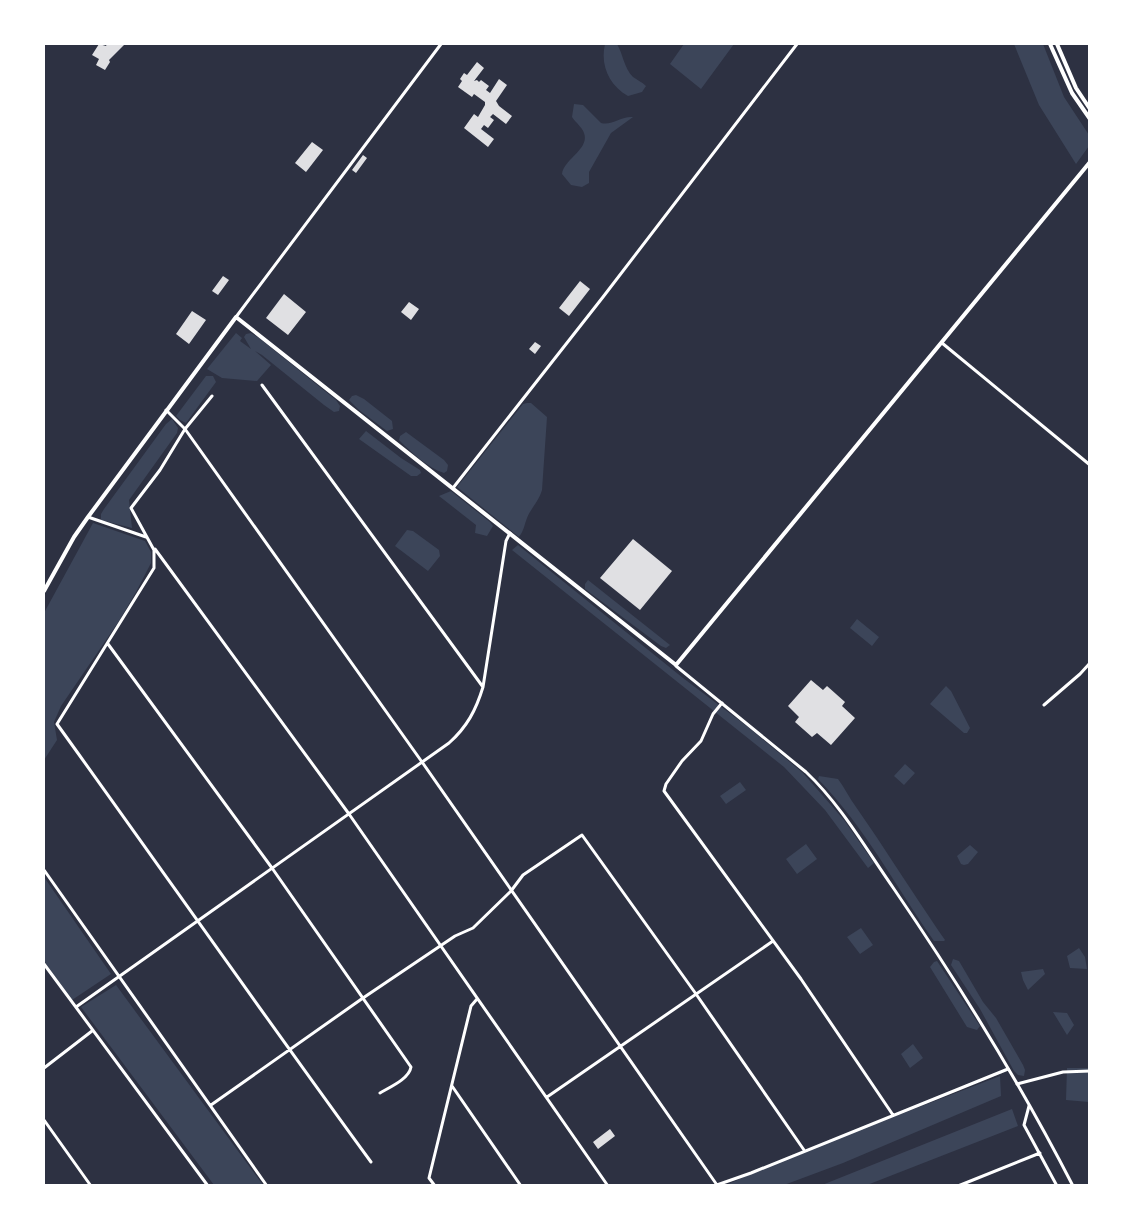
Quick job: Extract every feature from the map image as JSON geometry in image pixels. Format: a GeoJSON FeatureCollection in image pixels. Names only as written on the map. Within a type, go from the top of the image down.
{"type":"FeatureCollection","features":[{"type":"Feature","properties":{"kind":"main road"},"geometry":{"type":"LineString","coordinates":[[1050,44],[1072,93],[1089,119]]}},
{"type":"Feature","properties":{"kind":"main road"},"geometry":{"type":"LineString","coordinates":[[1057,44],[1076,88],[1089,109]]}},
{"type":"Feature","properties":{"kind":"main road"},"geometry":{"type":"LineString","coordinates":[[44,591],[69,544],[236,317],[676,665],[1089,162]]}},
{"type":"Feature","properties":{"kind":"street"},"geometry":{"type":"LineString","coordinates":[[236,317],[441,44]]}},
{"type":"Feature","properties":{"kind":"street"},"geometry":{"type":"LineString","coordinates":[[453,488],[797,44]]}},
{"type":"Feature","properties":{"kind":"street"},"geometry":{"type":"LineString","coordinates":[[942,343],[1089,465]]}},
{"type":"Feature","properties":{"kind":"street"},"geometry":{"type":"LineString","coordinates":[[262,385],[483,687]]}},
{"type":"Feature","properties":{"kind":"street"},"geometry":{"type":"LineString","coordinates":[[212,396],[184,429],[160,470],[131,508],[154,550],[154,568],[57,724],[289,1050],[371,1161]]}},
{"type":"Feature","properties":{"kind":"street"},"geometry":{"type":"LineString","coordinates":[[166,411],[184,429],[422,762],[716,1185],[1008,1069]]}},
{"type":"Feature","properties":{"kind":"street"},"geometry":{"type":"LineString","coordinates":[[88,517],[146,537],[349,814],[608,1185]]}},
{"type":"Feature","properties":{"kind":"street"},"geometry":{"type":"LineString","coordinates":[[76,1007],[449,743],[466,726],[477,707],[483,687],[506,542],[510,532]]}},
{"type":"Feature","properties":{"kind":"street"},"geometry":{"type":"LineString","coordinates":[[108,644],[272,868],[411,1067],[406,1076],[380,1093]]}},
{"type":"Feature","properties":{"kind":"street"},"geometry":{"type":"LineString","coordinates":[[1044,705],[1080,674],[1089,663]]}},
{"type":"Feature","properties":{"kind":"street"},"geometry":{"type":"LineString","coordinates":[[676,665],[806,772],[830,797],[946,965],[1017,1084],[1073,1185]]}},
{"type":"Feature","properties":{"kind":"street"},"geometry":{"type":"LineString","coordinates":[[722,703],[713,714],[701,741],[682,761],[666,784],[664,791],[773,941],[894,1115]]}},
{"type":"Feature","properties":{"kind":"street"},"geometry":{"type":"LineString","coordinates":[[210,1105],[455,936],[473,928],[511,891],[523,875],[582,835],[804,1150]]}},
{"type":"Feature","properties":{"kind":"street"},"geometry":{"type":"LineString","coordinates":[[44,870],[267,1185]]}},
{"type":"Feature","properties":{"kind":"street"},"geometry":{"type":"LineString","coordinates":[[547,1097],[773,941]]}},
{"type":"Feature","properties":{"kind":"street"},"geometry":{"type":"LineString","coordinates":[[44,964],[208,1185]]}},
{"type":"Feature","properties":{"kind":"street"},"geometry":{"type":"LineString","coordinates":[[435,1185],[429,1178],[471,1006],[477,999]]}},
{"type":"Feature","properties":{"kind":"street"},"geometry":{"type":"LineString","coordinates":[[44,1068],[92,1031]]}},
{"type":"Feature","properties":{"kind":"street"},"geometry":{"type":"LineString","coordinates":[[1017,1084],[1064,1072],[1089,1071]]}},
{"type":"Feature","properties":{"kind":"street"},"geometry":{"type":"LineString","coordinates":[[451,1085],[521,1185]]}},
{"type":"Feature","properties":{"kind":"street"},"geometry":{"type":"LineString","coordinates":[[1029,1106],[1024,1125],[1055,1185]]}},
{"type":"Feature","properties":{"kind":"street"},"geometry":{"type":"LineString","coordinates":[[44,1120],[91,1185]]}},
{"type":"Feature","properties":{"kind":"street"},"geometry":{"type":"LineString","coordinates":[[958,1185],[1040,1153]]}},
{"type":"Feature","properties":{"kind":"shaded area"},"geometry":{"type":"Polygon","coordinates":[[[605,44],[617,44],[630,73],[646,86],[642,92],[628,96],[611,80],[605,67],[605,44]]]}},
{"type":"Feature","properties":{"kind":"shaded area"},"geometry":{"type":"Polygon","coordinates":[[[684,44],[734,44],[701,89],[670,64],[684,44]]]}},
{"type":"Feature","properties":{"kind":"shaded area"},"geometry":{"type":"Polygon","coordinates":[[[1014,44],[1043,44],[1064,97],[1089,135],[1089,146],[1076,164],[1039,105],[1014,44]]]}},
{"type":"Feature","properties":{"kind":"shaded area"},"geometry":{"type":"Polygon","coordinates":[[[574,104],[583,105],[601,123],[605,124],[633,117],[611,133],[589,172],[589,183],[582,187],[571,185],[562,174],[585,139],[583,131],[572,117],[574,104]]]}},
{"type":"Feature","properties":{"kind":"shaded area"},"geometry":{"type":"Polygon","coordinates":[[[236,333],[242,338],[240,341],[251,349],[244,337],[246,334],[251,333],[259,338],[336,400],[340,406],[339,411],[334,412],[324,405],[255,351],[271,365],[257,381],[222,378],[207,369],[236,333]]]}},
{"type":"Feature","properties":{"kind":"shaded area"},"geometry":{"type":"Polygon","coordinates":[[[206,376],[213,376],[216,382],[186,423],[180,420],[176,416],[206,376]]]}},
{"type":"Feature","properties":{"kind":"shaded area"},"geometry":{"type":"Polygon","coordinates":[[[356,395],[392,421],[393,429],[387,431],[359,410],[349,400],[356,395]]]}},
{"type":"Feature","properties":{"kind":"shaded area"},"geometry":{"type":"Polygon","coordinates":[[[531,403],[547,417],[542,490],[519,537],[457,487],[523,404],[531,403]]]}},
{"type":"Feature","properties":{"kind":"shaded area"},"geometry":{"type":"Polygon","coordinates":[[[172,419],[178,428],[177,433],[129,500],[132,528],[101,520],[104,509],[172,419]]]}},
{"type":"Feature","properties":{"kind":"shaded area"},"geometry":{"type":"Polygon","coordinates":[[[366,431],[421,473],[411,476],[359,439],[366,431]]]}},
{"type":"Feature","properties":{"kind":"shaded area"},"geometry":{"type":"Polygon","coordinates":[[[406,432],[444,460],[448,465],[447,471],[444,473],[432,467],[404,445],[399,440],[400,436],[406,432]]]}},
{"type":"Feature","properties":{"kind":"shaded area"},"geometry":{"type":"Polygon","coordinates":[[[451,491],[490,522],[493,526],[487,536],[475,533],[476,525],[439,496],[451,491]]]}},
{"type":"Feature","properties":{"kind":"shaded area"},"geometry":{"type":"Polygon","coordinates":[[[93,523],[145,541],[151,552],[151,563],[119,621],[61,706],[54,722],[57,740],[44,760],[44,613],[93,523]]]}},
{"type":"Feature","properties":{"kind":"shaded area"},"geometry":{"type":"Polygon","coordinates":[[[407,530],[413,531],[439,550],[440,556],[428,571],[395,546],[407,530]]]}},
{"type":"Feature","properties":{"kind":"shaded area"},"geometry":{"type":"Polygon","coordinates":[[[518,545],[803,773],[844,820],[874,863],[868,868],[825,810],[784,767],[512,550],[518,545]]]}},
{"type":"Feature","properties":{"kind":"shaded area"},"geometry":{"type":"Polygon","coordinates":[[[588,580],[670,645],[666,648],[661,646],[585,589],[588,580]]]}},
{"type":"Feature","properties":{"kind":"shaded area"},"geometry":{"type":"Polygon","coordinates":[[[857,619],[879,637],[872,646],[850,628],[857,619]]]}},
{"type":"Feature","properties":{"kind":"shaded area"},"geometry":{"type":"Polygon","coordinates":[[[946,686],[951,691],[970,728],[967,733],[964,733],[930,704],[946,686]]]}},
{"type":"Feature","properties":{"kind":"shaded area"},"geometry":{"type":"Polygon","coordinates":[[[905,764],[915,773],[904,785],[894,776],[905,764]]]}},
{"type":"Feature","properties":{"kind":"shaded area"},"geometry":{"type":"Polygon","coordinates":[[[819,776],[838,779],[944,941],[934,941],[866,838],[818,779],[819,776]]]}},
{"type":"Feature","properties":{"kind":"shaded area"},"geometry":{"type":"Polygon","coordinates":[[[740,782],[746,790],[726,804],[720,796],[740,782]]]}},
{"type":"Feature","properties":{"kind":"shaded area"},"geometry":{"type":"Polygon","coordinates":[[[806,844],[817,859],[797,874],[786,859],[806,844]]]}},
{"type":"Feature","properties":{"kind":"shaded area"},"geometry":{"type":"Polygon","coordinates":[[[970,845],[978,852],[968,864],[961,864],[957,856],[970,845]]]}},
{"type":"Feature","properties":{"kind":"shaded area"},"geometry":{"type":"Polygon","coordinates":[[[44,877],[111,974],[72,1000],[44,961],[44,877]]]}},
{"type":"Feature","properties":{"kind":"shaded area"},"geometry":{"type":"Polygon","coordinates":[[[861,928],[873,945],[860,954],[847,937],[861,928]]]}},
{"type":"Feature","properties":{"kind":"shaded area"},"geometry":{"type":"Polygon","coordinates":[[[1079,948],[1085,957],[1087,969],[1070,968],[1067,956],[1079,948]]]}},
{"type":"Feature","properties":{"kind":"shaded area"},"geometry":{"type":"Polygon","coordinates":[[[953,959],[959,961],[983,1002],[996,1018],[1023,1065],[1024,1076],[1014,1071],[980,1009],[951,965],[953,959]]]}},
{"type":"Feature","properties":{"kind":"shaded area"},"geometry":{"type":"Polygon","coordinates":[[[937,961],[980,1026],[977,1030],[967,1027],[930,967],[937,961]]]}},
{"type":"Feature","properties":{"kind":"shaded area"},"geometry":{"type":"Polygon","coordinates":[[[1043,969],[1045,974],[1028,990],[1021,972],[1043,969]]]}},
{"type":"Feature","properties":{"kind":"shaded area"},"geometry":{"type":"Polygon","coordinates":[[[116,985],[263,1185],[214,1185],[81,1007],[116,985]]]}},
{"type":"Feature","properties":{"kind":"shaded area"},"geometry":{"type":"Polygon","coordinates":[[[1053,1012],[1067,1013],[1074,1025],[1067,1035],[1053,1012]]]}},
{"type":"Feature","properties":{"kind":"shaded area"},"geometry":{"type":"Polygon","coordinates":[[[913,1044],[923,1058],[910,1068],[901,1054],[913,1044]]]}},
{"type":"Feature","properties":{"kind":"shaded area"},"geometry":{"type":"Polygon","coordinates":[[[1067,1068],[1089,1068],[1089,1102],[1066,1100],[1067,1068]]]}},
{"type":"Feature","properties":{"kind":"shaded area"},"geometry":{"type":"Polygon","coordinates":[[[1000,1076],[1001,1096],[843,1163],[784,1185],[724,1186],[789,1157],[1000,1076]]]}},
{"type":"Feature","properties":{"kind":"shaded area"},"geometry":{"type":"Polygon","coordinates":[[[1012,1109],[1018,1126],[867,1185],[822,1185],[1012,1109]]]}},
{"type":"Feature","properties":{"kind":"building"},"geometry":{"type":"Polygon","coordinates":[[[99,44],[106,46],[107,44],[125,44],[109,60],[105,70],[96,65],[99,59],[92,55],[99,44]]]}},
{"type":"Feature","properties":{"kind":"building"},"geometry":{"type":"Polygon","coordinates":[[[477,62],[484,68],[474,81],[481,80],[489,86],[486,90],[490,93],[499,79],[507,85],[496,101],[512,116],[506,124],[493,114],[490,117],[494,120],[488,128],[484,125],[481,129],[494,139],[488,147],[464,128],[474,114],[478,117],[485,102],[474,94],[472,97],[458,87],[464,73],[467,75],[477,62]]]}},
{"type":"Feature","properties":{"kind":"building"},"geometry":{"type":"Polygon","coordinates":[[[312,142],[323,150],[306,172],[295,163],[312,142]]]}},
{"type":"Feature","properties":{"kind":"building"},"geometry":{"type":"Polygon","coordinates":[[[363,155],[367,158],[356,173],[352,170],[363,155]]]}},
{"type":"Feature","properties":{"kind":"building"},"geometry":{"type":"Polygon","coordinates":[[[223,276],[229,280],[218,295],[212,291],[223,276]]]}},
{"type":"Feature","properties":{"kind":"building"},"geometry":{"type":"Polygon","coordinates":[[[580,281],[590,289],[569,316],[559,308],[580,281]]]}},
{"type":"Feature","properties":{"kind":"building"},"geometry":{"type":"Polygon","coordinates":[[[284,294],[306,312],[288,335],[266,318],[284,294]]]}},
{"type":"Feature","properties":{"kind":"building"},"geometry":{"type":"Polygon","coordinates":[[[409,302],[419,309],[411,320],[401,312],[409,302]]]}},
{"type":"Feature","properties":{"kind":"building"},"geometry":{"type":"Polygon","coordinates":[[[192,311],[206,320],[189,344],[176,334],[192,311]]]}},
{"type":"Feature","properties":{"kind":"building"},"geometry":{"type":"Polygon","coordinates":[[[535,342],[541,346],[535,354],[529,349],[535,342]]]}},
{"type":"Feature","properties":{"kind":"building"},"geometry":{"type":"Polygon","coordinates":[[[633,539],[672,571],[640,610],[600,578],[633,539]]]}},
{"type":"Feature","properties":{"kind":"building"},"geometry":{"type":"Polygon","coordinates":[[[811,680],[823,690],[827,686],[845,702],[842,706],[855,718],[831,745],[817,733],[812,737],[795,722],[799,717],[788,706],[811,680]]]}},
{"type":"Feature","properties":{"kind":"building"},"geometry":{"type":"Polygon","coordinates":[[[610,1129],[615,1136],[598,1149],[593,1142],[610,1129]]]}}]}
